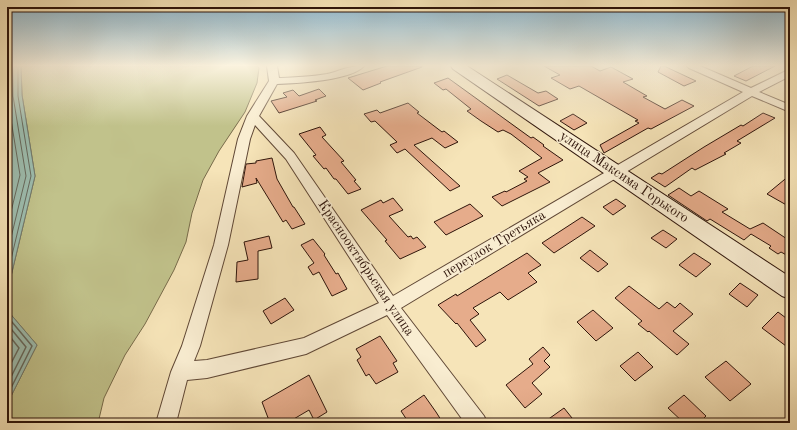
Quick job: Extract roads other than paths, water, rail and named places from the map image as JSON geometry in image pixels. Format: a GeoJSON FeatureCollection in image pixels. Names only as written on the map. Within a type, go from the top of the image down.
{"type":"FeatureCollection","features":[{"type":"Feature","properties":{"kind":"main road","name":"улица Максима Горького"},"geometry":{"type":"LineString","coordinates":[[488,86],[790,289]]}},
{"type":"Feature","properties":{"kind":"street"},"geometry":{"type":"LineString","coordinates":[[166,423],[180,372],[190,346],[221,245],[244,139],[253,116],[271,86]]}},
{"type":"Feature","properties":{"kind":"street"},"geometry":{"type":"LineString","coordinates":[[738,86],[790,109]]}},
{"type":"Feature","properties":{"kind":"street","name":"переулок Третьяка"},"geometry":{"type":"LineString","coordinates":[[180,372],[207,369],[306,346],[390,306],[763,86]]}},
{"type":"Feature","properties":{"kind":"street","name":"Краснооктябрьская улица"},"geometry":{"type":"LineString","coordinates":[[253,116],[290,156],[390,306],[477,423]]}},
{"type":"Feature","properties":{"kind":"water"},"geometry":{"type":"Polygon","coordinates":[[[7,86],[22,86],[35,176],[7,293],[7,86]]]}},
{"type":"Feature","properties":{"kind":"water"},"geometry":{"type":"Polygon","coordinates":[[[7,310],[37,345],[7,404],[7,310]]]}}]}
